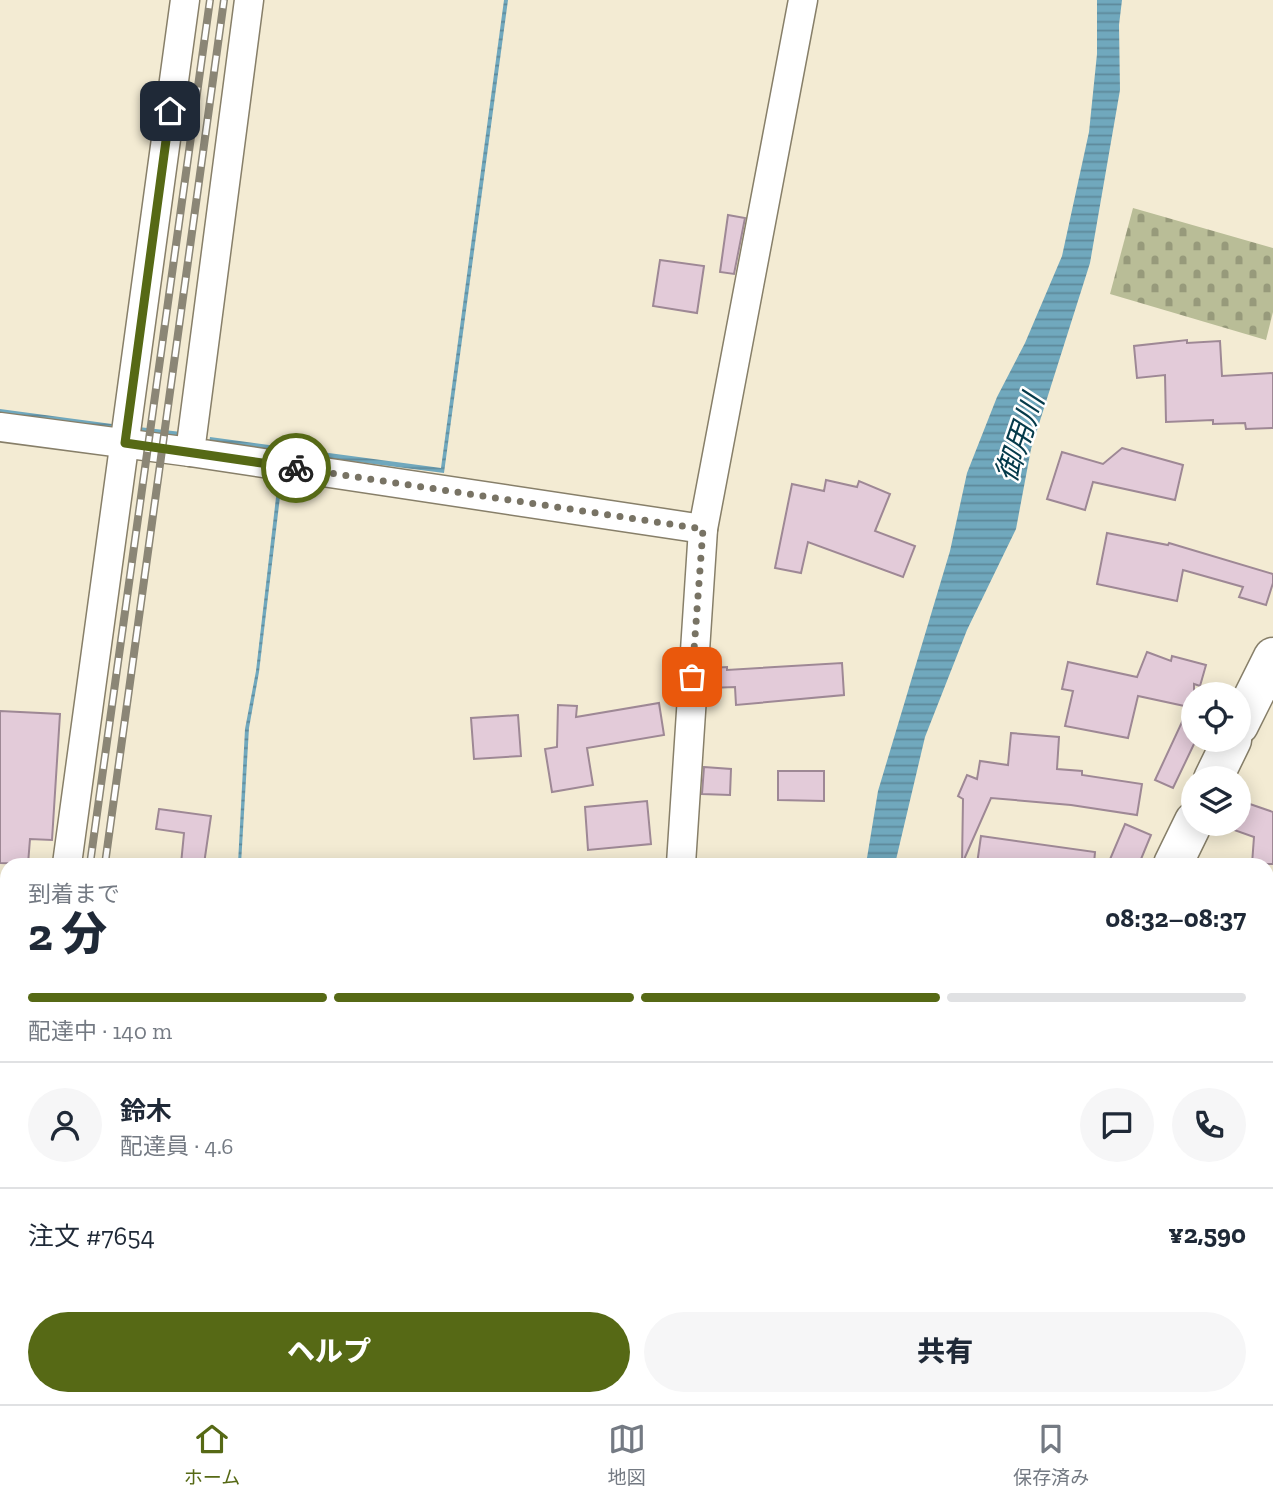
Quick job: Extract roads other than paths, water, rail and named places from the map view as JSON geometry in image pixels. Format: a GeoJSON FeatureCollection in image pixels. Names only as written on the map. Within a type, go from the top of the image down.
{"type":"FeatureCollection","features":[{"type":"Feature","properties":{"kind":"main road"},"geometry":{"type":"LineString","coordinates":[[1251,701],[1273,657]]}},
{"type":"Feature","properties":{"kind":"main road"},"geometry":{"type":"LineString","coordinates":[[1176,858],[1187,836]]}},
{"type":"Feature","properties":{"kind":"street"},"geometry":{"type":"LineString","coordinates":[[68,858],[185,0]]}},
{"type":"Feature","properties":{"kind":"street"},"geometry":{"type":"LineString","coordinates":[[190,452],[249,0]]}},
{"type":"Feature","properties":{"kind":"street"},"geometry":{"type":"LineString","coordinates":[[681,858],[703,529],[803,0]]}},
{"type":"Feature","properties":{"kind":"street"},"geometry":{"type":"LineString","coordinates":[[0,427],[190,452],[703,529]]}},
{"type":"Feature","properties":{"kind":"water"},"geometry":{"type":"Polygon","coordinates":[[[504,0],[508,0],[444,473],[209,443],[210,437],[441,468],[504,0]]]}},
{"type":"Feature","properties":{"kind":"water","name":"御用川"},"geometry":{"type":"Polygon","coordinates":[[[1097,0],[1122,0],[1119,25],[1120,90],[1090,263],[1031,449],[1016,529],[967,630],[925,737],[896,858],[867,858],[878,791],[950,551],[967,473],[997,397],[1025,343],[1062,256],[1089,132],[1097,54],[1097,0]]]}},
{"type":"Feature","properties":{"kind":"water"},"geometry":{"type":"Polygon","coordinates":[[[0,409],[112,424],[111,429],[0,415],[0,409]]]}},
{"type":"Feature","properties":{"kind":"water"},"geometry":{"type":"Polygon","coordinates":[[[278,480],[282,480],[259,672],[249,728],[241,858],[238,858],[245,729],[256,671],[278,480]]]}},
{"type":"Feature","properties":{"kind":"waterway"},"geometry":{"type":"LineString","coordinates":[[134,430],[185,436]]}},
{"type":"Feature","properties":{"kind":"railway"},"geometry":{"type":"LineString","coordinates":[[91,858],[210,0]]}},
{"type":"Feature","properties":{"kind":"railway"},"geometry":{"type":"LineString","coordinates":[[106,858],[224,0]]}}]}
